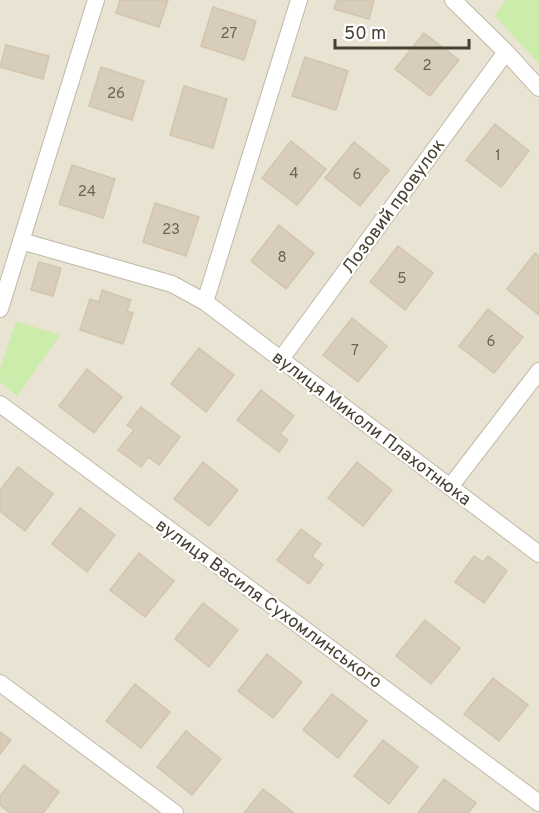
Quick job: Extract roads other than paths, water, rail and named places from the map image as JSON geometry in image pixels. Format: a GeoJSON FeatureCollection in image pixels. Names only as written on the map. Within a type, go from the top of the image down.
{"type":"FeatureCollection","features":[{"type":"Feature","properties":{"kind":"street"},"geometry":{"type":"LineString","coordinates":[[0,309],[96,0]]}},
{"type":"Feature","properties":{"kind":"street"},"geometry":{"type":"LineString","coordinates":[[205,302],[299,0]]}},
{"type":"Feature","properties":{"kind":"street"},"geometry":{"type":"LineString","coordinates":[[453,0],[539,88]]}},
{"type":"Feature","properties":{"kind":"street","name":"Лозовий провулок"},"geometry":{"type":"LineString","coordinates":[[281,359],[506,52]]}},
{"type":"Feature","properties":{"kind":"street","name":"вулиця Миколи Плахотнюка"},"geometry":{"type":"LineString","coordinates":[[21,241],[172,284],[205,302],[539,554]]}},
{"type":"Feature","properties":{"kind":"street"},"geometry":{"type":"LineString","coordinates":[[450,487],[539,371]]}},
{"type":"Feature","properties":{"kind":"street","name":"вулиця Василя Сухомлинського"},"geometry":{"type":"LineString","coordinates":[[0,404],[539,803]]}},
{"type":"Feature","properties":{"kind":"street"},"geometry":{"type":"LineString","coordinates":[[0,683],[175,813]]}}]}
